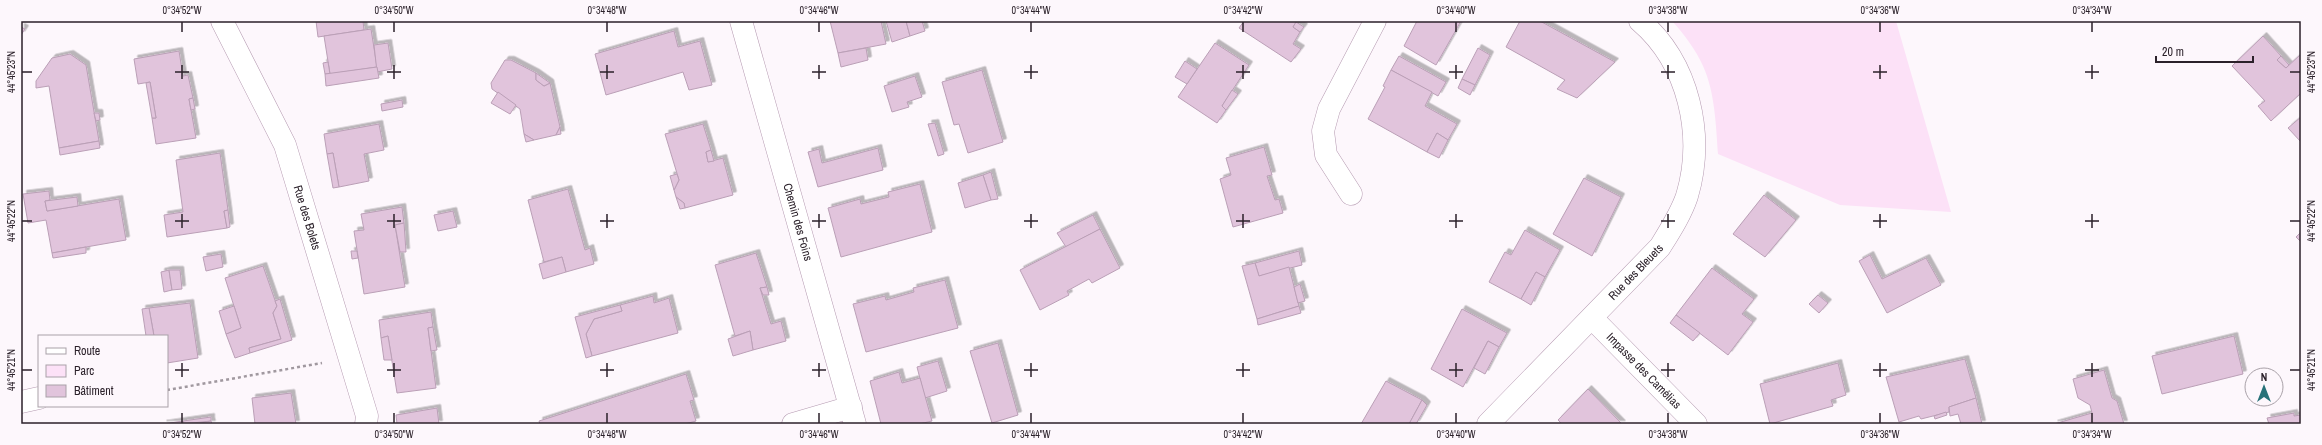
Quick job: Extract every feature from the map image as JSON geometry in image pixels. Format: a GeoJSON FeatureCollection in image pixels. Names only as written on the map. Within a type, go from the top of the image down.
{"type":"FeatureCollection","features":[{"type":"Feature","properties":{"kind":"street","name":"Rue des Bolets"},"geometry":{"type":"LineString","coordinates":[[222,21],[285,145],[367,416],[366,424]]}},
{"type":"Feature","properties":{"kind":"street","name":"Chemin des Foins"},"geometry":{"type":"LineString","coordinates":[[741,21],[853,416]]}},
{"type":"Feature","properties":{"kind":"street"},"geometry":{"type":"LineString","coordinates":[[1351,194],[1326,155],[1323,131],[1329,109],[1375,21]]}},
{"type":"Feature","properties":{"kind":"street","name":"Rue des Bleuets"},"geometry":{"type":"LineString","coordinates":[[1488,424],[1660,247],[1676,221],[1686,197],[1693,170],[1695,143],[1691,112],[1685,85],[1670,57],[1640,21]]}},
{"type":"Feature","properties":{"kind":"street","name":"Impasse des Camélias"},"geometry":{"type":"LineString","coordinates":[[1592,318],[1696,424]]}},
{"type":"Feature","properties":{"kind":"street"},"geometry":{"type":"LineString","coordinates":[[21,402],[38,398]]}},
{"type":"Feature","properties":{"kind":"street"},"geometry":{"type":"LineString","coordinates":[[793,424],[853,416]]}},
{"type":"Feature","properties":{"kind":"path"},"geometry":{"type":"LineString","coordinates":[[168,390],[350,358]]}},
{"type":"Feature","properties":{"kind":"green space"},"geometry":{"type":"Polygon","coordinates":[[[1672,21],[1896,21],[1951,212],[1840,205],[1718,154],[1714,109],[1707,76],[1693,48],[1672,21]]]}},
{"type":"Feature","properties":{"kind":"building"},"geometry":{"type":"Polygon","coordinates":[[[316,21],[363,21],[364,30],[318,37],[316,21]]]}},
{"type":"Feature","properties":{"kind":"building"},"geometry":{"type":"Polygon","coordinates":[[[830,21],[881,21],[886,44],[838,53],[830,21]]]}},
{"type":"Feature","properties":{"kind":"building"},"geometry":{"type":"Polygon","coordinates":[[[886,21],[906,21],[910,36],[892,42],[886,21]]]}},
{"type":"Feature","properties":{"kind":"building"},"geometry":{"type":"Polygon","coordinates":[[[906,21],[922,21],[925,31],[910,36],[906,21]]]}},
{"type":"Feature","properties":{"kind":"building"},"geometry":{"type":"Polygon","coordinates":[[[1244,21],[1297,21],[1293,27],[1300,32],[1293,44],[1301,49],[1291,62],[1239,28],[1244,21]]]}},
{"type":"Feature","properties":{"kind":"building"},"geometry":{"type":"Polygon","coordinates":[[[1417,21],[1461,21],[1436,65],[1404,46],[1417,21]]]}},
{"type":"Feature","properties":{"kind":"building"},"geometry":{"type":"Polygon","coordinates":[[[1520,21],[1540,21],[1615,62],[1577,98],[1557,89],[1565,80],[1506,47],[1520,21]]]}},
{"type":"Feature","properties":{"kind":"building"},"geometry":{"type":"Polygon","coordinates":[[[1296,22],[1304,27],[1300,32],[1293,27],[1296,22]]]}},
{"type":"Feature","properties":{"kind":"building"},"geometry":{"type":"Polygon","coordinates":[[[21,27],[25,29],[21,35],[21,27]]]}},
{"type":"Feature","properties":{"kind":"building"},"geometry":{"type":"Polygon","coordinates":[[[371,29],[377,67],[330,74],[324,36],[371,29]]]}},
{"type":"Feature","properties":{"kind":"building"},"geometry":{"type":"Polygon","coordinates":[[[674,31],[678,47],[700,41],[712,85],[689,90],[683,72],[606,95],[595,54],[674,31]]]}},
{"type":"Feature","properties":{"kind":"building"},"geometry":{"type":"Polygon","coordinates":[[[2263,36],[2281,56],[2277,60],[2286,68],[2301,54],[2301,93],[2271,121],[2258,106],[2265,101],[2232,66],[2263,36]]]}},
{"type":"Feature","properties":{"kind":"building"},"geometry":{"type":"Polygon","coordinates":[[[388,43],[392,69],[377,72],[374,45],[388,43]]]}},
{"type":"Feature","properties":{"kind":"building"},"geometry":{"type":"Polygon","coordinates":[[[1215,43],[1249,65],[1222,106],[1226,110],[1217,123],[1178,97],[1215,43]]]}},
{"type":"Feature","properties":{"kind":"building"},"geometry":{"type":"Polygon","coordinates":[[[866,48],[868,60],[841,67],[838,53],[866,48]]]}},
{"type":"Feature","properties":{"kind":"building"},"geometry":{"type":"Polygon","coordinates":[[[1478,48],[1490,55],[1475,85],[1462,79],[1478,48]]]}},
{"type":"Feature","properties":{"kind":"building"},"geometry":{"type":"Polygon","coordinates":[[[179,51],[183,76],[188,75],[193,98],[189,99],[196,138],[156,144],[152,118],[156,118],[150,82],[138,84],[134,59],[179,51]]]}},
{"type":"Feature","properties":{"kind":"building"},"geometry":{"type":"Polygon","coordinates":[[[70,54],[86,65],[99,141],[59,148],[49,86],[36,88],[36,81],[52,58],[70,54]]]}},
{"type":"Feature","properties":{"kind":"building"},"geometry":{"type":"Polygon","coordinates":[[[1399,56],[1446,82],[1438,96],[1391,70],[1399,56]]]}},
{"type":"Feature","properties":{"kind":"building"},"geometry":{"type":"Polygon","coordinates":[[[2281,56],[2289,65],[2286,68],[2277,60],[2281,56]]]}},
{"type":"Feature","properties":{"kind":"building"},"geometry":{"type":"Polygon","coordinates":[[[505,60],[511,60],[536,73],[536,80],[544,86],[550,83],[560,127],[556,135],[534,140],[524,134],[520,109],[492,89],[491,83],[505,60]]]}},
{"type":"Feature","properties":{"kind":"building"},"geometry":{"type":"Polygon","coordinates":[[[1185,61],[1197,69],[1187,84],[1175,77],[1185,61]]]}},
{"type":"Feature","properties":{"kind":"building"},"geometry":{"type":"Polygon","coordinates":[[[328,62],[330,74],[325,74],[323,63],[328,62]]]}},
{"type":"Feature","properties":{"kind":"building"},"geometry":{"type":"Polygon","coordinates":[[[377,67],[379,78],[326,86],[325,74],[377,67]]]}},
{"type":"Feature","properties":{"kind":"building"},"geometry":{"type":"Polygon","coordinates":[[[982,70],[1003,142],[968,153],[959,124],[954,125],[942,82],[982,70]]]}},
{"type":"Feature","properties":{"kind":"building"},"geometry":{"type":"Polygon","coordinates":[[[1391,70],[1432,92],[1425,106],[1457,124],[1448,140],[1437,133],[1427,152],[1368,119],[1385,87],[1383,86],[1391,70]]]}},
{"type":"Feature","properties":{"kind":"building"},"geometry":{"type":"Polygon","coordinates":[[[536,73],[550,83],[544,86],[536,80],[536,73]]]}},
{"type":"Feature","properties":{"kind":"building"},"geometry":{"type":"Polygon","coordinates":[[[915,76],[922,97],[907,102],[909,107],[892,112],[884,86],[915,76]]]}},
{"type":"Feature","properties":{"kind":"building"},"geometry":{"type":"Polygon","coordinates":[[[1462,79],[1475,85],[1470,95],[1458,88],[1462,79]]]}},
{"type":"Feature","properties":{"kind":"building"},"geometry":{"type":"Polygon","coordinates":[[[150,82],[156,118],[152,118],[146,83],[150,82]]]}},
{"type":"Feature","properties":{"kind":"building"},"geometry":{"type":"Polygon","coordinates":[[[1232,90],[1238,94],[1226,110],[1222,106],[1232,90]]]}},
{"type":"Feature","properties":{"kind":"building"},"geometry":{"type":"Polygon","coordinates":[[[498,92],[516,105],[510,114],[491,103],[498,92]]]}},
{"type":"Feature","properties":{"kind":"building"},"geometry":{"type":"Polygon","coordinates":[[[193,98],[195,109],[191,110],[189,99],[193,98]]]}},
{"type":"Feature","properties":{"kind":"building"},"geometry":{"type":"Polygon","coordinates":[[[402,100],[403,107],[382,111],[381,104],[402,100]]]}},
{"type":"Feature","properties":{"kind":"building"},"geometry":{"type":"Polygon","coordinates":[[[94,113],[99,113],[100,120],[96,121],[94,113]]]}},
{"type":"Feature","properties":{"kind":"building"},"geometry":{"type":"Polygon","coordinates":[[[2301,117],[2301,142],[2288,128],[2301,117]]]}},
{"type":"Feature","properties":{"kind":"building"},"geometry":{"type":"Polygon","coordinates":[[[935,123],[944,154],[938,156],[928,124],[935,123]]]}},
{"type":"Feature","properties":{"kind":"building"},"geometry":{"type":"Polygon","coordinates":[[[379,124],[384,150],[364,154],[369,181],[339,187],[333,153],[327,154],[324,134],[379,124]]]}},
{"type":"Feature","properties":{"kind":"building"},"geometry":{"type":"Polygon","coordinates":[[[703,124],[711,150],[706,152],[708,162],[723,158],[733,195],[685,208],[684,203],[676,197],[674,190],[679,180],[665,134],[703,124]]]}},
{"type":"Feature","properties":{"kind":"building"},"geometry":{"type":"Polygon","coordinates":[[[560,127],[561,134],[556,135],[560,127]]]}},
{"type":"Feature","properties":{"kind":"building"},"geometry":{"type":"Polygon","coordinates":[[[1437,133],[1448,140],[1439,158],[1427,152],[1437,133]]]}},
{"type":"Feature","properties":{"kind":"building"},"geometry":{"type":"Polygon","coordinates":[[[524,134],[534,140],[526,142],[524,134]]]}},
{"type":"Feature","properties":{"kind":"building"},"geometry":{"type":"Polygon","coordinates":[[[99,141],[100,148],[60,155],[59,148],[99,141]]]}},
{"type":"Feature","properties":{"kind":"building"},"geometry":{"type":"Polygon","coordinates":[[[1264,147],[1272,175],[1267,176],[1275,200],[1279,199],[1283,213],[1233,227],[1220,179],[1231,175],[1226,158],[1264,147]]]}},
{"type":"Feature","properties":{"kind":"building"},"geometry":{"type":"Polygon","coordinates":[[[878,148],[883,170],[818,187],[808,152],[819,149],[822,163],[878,148]]]}},
{"type":"Feature","properties":{"kind":"building"},"geometry":{"type":"Polygon","coordinates":[[[711,150],[714,161],[708,162],[706,152],[711,150]]]}},
{"type":"Feature","properties":{"kind":"building"},"geometry":{"type":"Polygon","coordinates":[[[220,153],[228,210],[224,211],[227,228],[167,237],[164,215],[183,212],[176,160],[220,153]]]}},
{"type":"Feature","properties":{"kind":"building"},"geometry":{"type":"Polygon","coordinates":[[[333,153],[339,187],[333,188],[327,154],[333,153]]]}},
{"type":"Feature","properties":{"kind":"building"},"geometry":{"type":"Polygon","coordinates":[[[991,172],[998,199],[991,200],[983,175],[991,172]]]}},
{"type":"Feature","properties":{"kind":"building"},"geometry":{"type":"Polygon","coordinates":[[[677,174],[679,180],[674,190],[670,176],[677,174]]]}},
{"type":"Feature","properties":{"kind":"building"},"geometry":{"type":"Polygon","coordinates":[[[983,175],[991,200],[965,208],[958,183],[983,175]]]}},
{"type":"Feature","properties":{"kind":"building"},"geometry":{"type":"Polygon","coordinates":[[[1584,178],[1621,197],[1592,256],[1553,234],[1584,178]]]}},
{"type":"Feature","properties":{"kind":"building"},"geometry":{"type":"Polygon","coordinates":[[[920,184],[932,232],[841,257],[828,208],[860,199],[861,204],[889,197],[888,192],[920,184]]]}},
{"type":"Feature","properties":{"kind":"building"},"geometry":{"type":"Polygon","coordinates":[[[568,189],[585,250],[590,248],[594,264],[566,272],[562,257],[544,262],[528,200],[568,189]]]}},
{"type":"Feature","properties":{"kind":"building"},"geometry":{"type":"Polygon","coordinates":[[[49,191],[50,200],[45,201],[47,211],[119,199],[126,240],[52,253],[46,220],[28,223],[23,194],[49,191]]]}},
{"type":"Feature","properties":{"kind":"building"},"geometry":{"type":"Polygon","coordinates":[[[1764,195],[1796,220],[1765,257],[1733,234],[1764,195]]]}},
{"type":"Feature","properties":{"kind":"building"},"geometry":{"type":"Polygon","coordinates":[[[77,197],[78,206],[47,211],[45,201],[77,197]]]}},
{"type":"Feature","properties":{"kind":"building"},"geometry":{"type":"Polygon","coordinates":[[[676,197],[684,203],[685,208],[680,209],[676,197]]]}},
{"type":"Feature","properties":{"kind":"building"},"geometry":{"type":"Polygon","coordinates":[[[402,207],[404,223],[395,225],[405,287],[364,294],[354,231],[364,230],[361,214],[402,207]]]}},
{"type":"Feature","properties":{"kind":"building"},"geometry":{"type":"Polygon","coordinates":[[[228,210],[230,227],[227,228],[224,211],[228,210]]]}},
{"type":"Feature","properties":{"kind":"building"},"geometry":{"type":"Polygon","coordinates":[[[453,211],[457,227],[438,231],[434,215],[453,211]]]}},
{"type":"Feature","properties":{"kind":"building"},"geometry":{"type":"Polygon","coordinates":[[[1093,215],[1100,229],[1066,247],[1057,233],[1093,215]]]}},
{"type":"Feature","properties":{"kind":"building"},"geometry":{"type":"Polygon","coordinates":[[[404,223],[406,252],[400,252],[395,225],[404,223]]]}},
{"type":"Feature","properties":{"kind":"building"},"geometry":{"type":"Polygon","coordinates":[[[1100,229],[1120,268],[1092,283],[1089,279],[1067,291],[1069,295],[1040,310],[1020,270],[1100,229]]]}},
{"type":"Feature","properties":{"kind":"building"},"geometry":{"type":"Polygon","coordinates":[[[1525,230],[1560,250],[1545,277],[1536,272],[1521,299],[1489,282],[1505,252],[1511,255],[1525,230]]]}},
{"type":"Feature","properties":{"kind":"building"},"geometry":{"type":"Polygon","coordinates":[[[2301,232],[2301,242],[2296,237],[2301,232]]]}},
{"type":"Feature","properties":{"kind":"building"},"geometry":{"type":"Polygon","coordinates":[[[86,247],[86,253],[53,258],[52,253],[86,247]]]}},
{"type":"Feature","properties":{"kind":"building"},"geometry":{"type":"Polygon","coordinates":[[[351,251],[357,251],[358,258],[352,259],[351,251]]]}},
{"type":"Feature","properties":{"kind":"building"},"geometry":{"type":"Polygon","coordinates":[[[1299,251],[1302,265],[1259,276],[1255,263],[1299,251]]]}},
{"type":"Feature","properties":{"kind":"building"},"geometry":{"type":"Polygon","coordinates":[[[756,253],[767,287],[760,288],[771,324],[781,321],[786,341],[753,350],[750,331],[735,336],[715,265],[756,253]]]}},
{"type":"Feature","properties":{"kind":"building"},"geometry":{"type":"Polygon","coordinates":[[[221,254],[223,267],[206,271],[203,257],[221,254]]]}},
{"type":"Feature","properties":{"kind":"building"},"geometry":{"type":"Polygon","coordinates":[[[1870,255],[1882,279],[1926,258],[1941,285],[1887,313],[1859,261],[1870,255]]]}},
{"type":"Feature","properties":{"kind":"building"},"geometry":{"type":"Polygon","coordinates":[[[562,257],[566,272],[543,279],[539,264],[562,257]]]}},
{"type":"Feature","properties":{"kind":"building"},"geometry":{"type":"Polygon","coordinates":[[[1255,263],[1259,276],[1289,267],[1299,306],[1257,319],[1242,266],[1255,263]]]}},
{"type":"Feature","properties":{"kind":"building"},"geometry":{"type":"Polygon","coordinates":[[[263,266],[277,306],[273,313],[281,339],[249,348],[250,353],[235,358],[226,334],[241,328],[225,278],[263,266]]]}},
{"type":"Feature","properties":{"kind":"building"},"geometry":{"type":"Polygon","coordinates":[[[1712,268],[1754,299],[1742,314],[1753,322],[1728,355],[1676,315],[1712,268]]]}},
{"type":"Feature","properties":{"kind":"building"},"geometry":{"type":"Polygon","coordinates":[[[169,270],[172,290],[164,292],[161,272],[169,270]]]}},
{"type":"Feature","properties":{"kind":"building"},"geometry":{"type":"Polygon","coordinates":[[[169,270],[180,270],[182,289],[172,290],[169,270]]]}},
{"type":"Feature","properties":{"kind":"building"},"geometry":{"type":"Polygon","coordinates":[[[1536,272],[1545,277],[1531,305],[1521,299],[1536,272]]]}},
{"type":"Feature","properties":{"kind":"building"},"geometry":{"type":"Polygon","coordinates":[[[945,280],[958,328],[866,352],[853,304],[885,296],[886,300],[914,292],[913,288],[945,280]]]}},
{"type":"Feature","properties":{"kind":"building"},"geometry":{"type":"Polygon","coordinates":[[[1300,284],[1305,301],[1298,303],[1294,287],[1300,284]]]}},
{"type":"Feature","properties":{"kind":"building"},"geometry":{"type":"Polygon","coordinates":[[[767,287],[769,295],[763,295],[760,288],[767,287]]]}},
{"type":"Feature","properties":{"kind":"building"},"geometry":{"type":"Polygon","coordinates":[[[1818,295],[1828,303],[1819,313],[1809,304],[1818,295]]]}},
{"type":"Feature","properties":{"kind":"building"},"geometry":{"type":"Polygon","coordinates":[[[653,296],[654,303],[669,298],[678,333],[592,356],[586,334],[594,319],[622,311],[620,305],[653,296]]]}},
{"type":"Feature","properties":{"kind":"building"},"geometry":{"type":"Polygon","coordinates":[[[280,299],[292,340],[250,353],[249,348],[281,339],[273,313],[277,306],[275,301],[280,299]]]}},
{"type":"Feature","properties":{"kind":"building"},"geometry":{"type":"Polygon","coordinates":[[[190,303],[198,358],[168,363],[168,335],[154,335],[149,308],[190,303]]]}},
{"type":"Feature","properties":{"kind":"building"},"geometry":{"type":"Polygon","coordinates":[[[620,305],[622,311],[594,319],[586,334],[592,356],[586,358],[575,317],[620,305]]]}},
{"type":"Feature","properties":{"kind":"building"},"geometry":{"type":"Polygon","coordinates":[[[234,306],[241,328],[226,334],[219,311],[234,306]]]}},
{"type":"Feature","properties":{"kind":"building"},"geometry":{"type":"Polygon","coordinates":[[[1299,306],[1301,313],[1258,325],[1257,319],[1299,306]]]}},
{"type":"Feature","properties":{"kind":"building"},"geometry":{"type":"Polygon","coordinates":[[[149,308],[154,335],[146,335],[142,309],[149,308]]]}},
{"type":"Feature","properties":{"kind":"building"},"geometry":{"type":"Polygon","coordinates":[[[1462,309],[1507,333],[1499,347],[1488,341],[1463,387],[1431,369],[1462,309]]]}},
{"type":"Feature","properties":{"kind":"building"},"geometry":{"type":"Polygon","coordinates":[[[431,312],[433,327],[428,328],[436,388],[397,393],[388,336],[381,338],[379,320],[431,312]]]}},
{"type":"Feature","properties":{"kind":"building"},"geometry":{"type":"Polygon","coordinates":[[[1676,315],[1700,333],[1693,341],[1670,323],[1676,315]]]}},
{"type":"Feature","properties":{"kind":"building"},"geometry":{"type":"Polygon","coordinates":[[[433,327],[437,350],[431,351],[428,328],[433,327]]]}},
{"type":"Feature","properties":{"kind":"building"},"geometry":{"type":"Polygon","coordinates":[[[750,331],[753,350],[733,356],[728,339],[750,331]]]}},
{"type":"Feature","properties":{"kind":"building"},"geometry":{"type":"Polygon","coordinates":[[[388,336],[392,360],[384,360],[381,338],[388,336]]]}},
{"type":"Feature","properties":{"kind":"building"},"geometry":{"type":"Polygon","coordinates":[[[2234,336],[2243,374],[2162,394],[2152,356],[2234,336]]]}},
{"type":"Feature","properties":{"kind":"building"},"geometry":{"type":"Polygon","coordinates":[[[1488,341],[1499,347],[1485,374],[1474,368],[1488,341]]]}},
{"type":"Feature","properties":{"kind":"building"},"geometry":{"type":"Polygon","coordinates":[[[998,343],[1018,415],[992,423],[970,351],[998,343]]]}},
{"type":"Feature","properties":{"kind":"building"},"geometry":{"type":"Polygon","coordinates":[[[1965,359],[1976,398],[1949,407],[1949,412],[1921,419],[1919,416],[1899,422],[1886,377],[1965,359]]]}},
{"type":"Feature","properties":{"kind":"building"},"geometry":{"type":"Polygon","coordinates":[[[938,361],[947,391],[925,398],[917,367],[938,361]]]}},
{"type":"Feature","properties":{"kind":"building"},"geometry":{"type":"Polygon","coordinates":[[[1838,363],[1846,395],[1831,400],[1833,406],[1770,424],[1760,384],[1838,363]]]}},
{"type":"Feature","properties":{"kind":"building"},"geometry":{"type":"Polygon","coordinates":[[[2104,370],[2112,398],[2117,401],[2124,424],[2054,424],[2092,413],[2090,405],[2078,398],[2073,379],[2104,370]]]}},
{"type":"Feature","properties":{"kind":"building"},"geometry":{"type":"Polygon","coordinates":[[[899,372],[902,383],[920,378],[932,421],[919,424],[881,424],[870,381],[899,372]]]}},
{"type":"Feature","properties":{"kind":"building"},"geometry":{"type":"Polygon","coordinates":[[[686,374],[694,400],[690,401],[696,421],[685,424],[540,424],[539,421],[686,374]]]}},
{"type":"Feature","properties":{"kind":"building"},"geometry":{"type":"Polygon","coordinates":[[[1386,381],[1422,400],[1409,424],[1361,424],[1386,381]]]}},
{"type":"Feature","properties":{"kind":"building"},"geometry":{"type":"Polygon","coordinates":[[[1588,389],[1622,424],[1562,424],[1558,420],[1588,389]]]}},
{"type":"Feature","properties":{"kind":"building"},"geometry":{"type":"Polygon","coordinates":[[[291,393],[296,424],[255,424],[252,398],[291,393]]]}},
{"type":"Feature","properties":{"kind":"building"},"geometry":{"type":"Polygon","coordinates":[[[1976,398],[1982,424],[1961,424],[1958,414],[1950,416],[1949,407],[1976,398]]]}},
{"type":"Feature","properties":{"kind":"building"},"geometry":{"type":"Polygon","coordinates":[[[1422,400],[1427,405],[1416,424],[1409,424],[1422,400]]]}},
{"type":"Feature","properties":{"kind":"building"},"geometry":{"type":"Polygon","coordinates":[[[437,408],[439,424],[397,424],[396,415],[437,408]]]}},
{"type":"Feature","properties":{"kind":"building"},"geometry":{"type":"Polygon","coordinates":[[[1946,412],[1947,415],[1935,419],[1934,416],[1946,412]]]}},
{"type":"Feature","properties":{"kind":"building"},"geometry":{"type":"Polygon","coordinates":[[[2294,413],[2294,416],[2301,415],[2301,424],[2269,424],[2267,418],[2294,413]]]}},
{"type":"Feature","properties":{"kind":"building"},"geometry":{"type":"Polygon","coordinates":[[[211,417],[211,421],[183,424],[183,421],[211,417]]]}},
{"type":"Feature","properties":{"kind":"building"},"geometry":{"type":"Polygon","coordinates":[[[183,421],[183,424],[163,424],[183,421]]]}},
{"type":"Feature","properties":{"kind":"building"},"geometry":{"type":"Polygon","coordinates":[[[211,421],[212,424],[195,424],[211,421]]]}}]}
